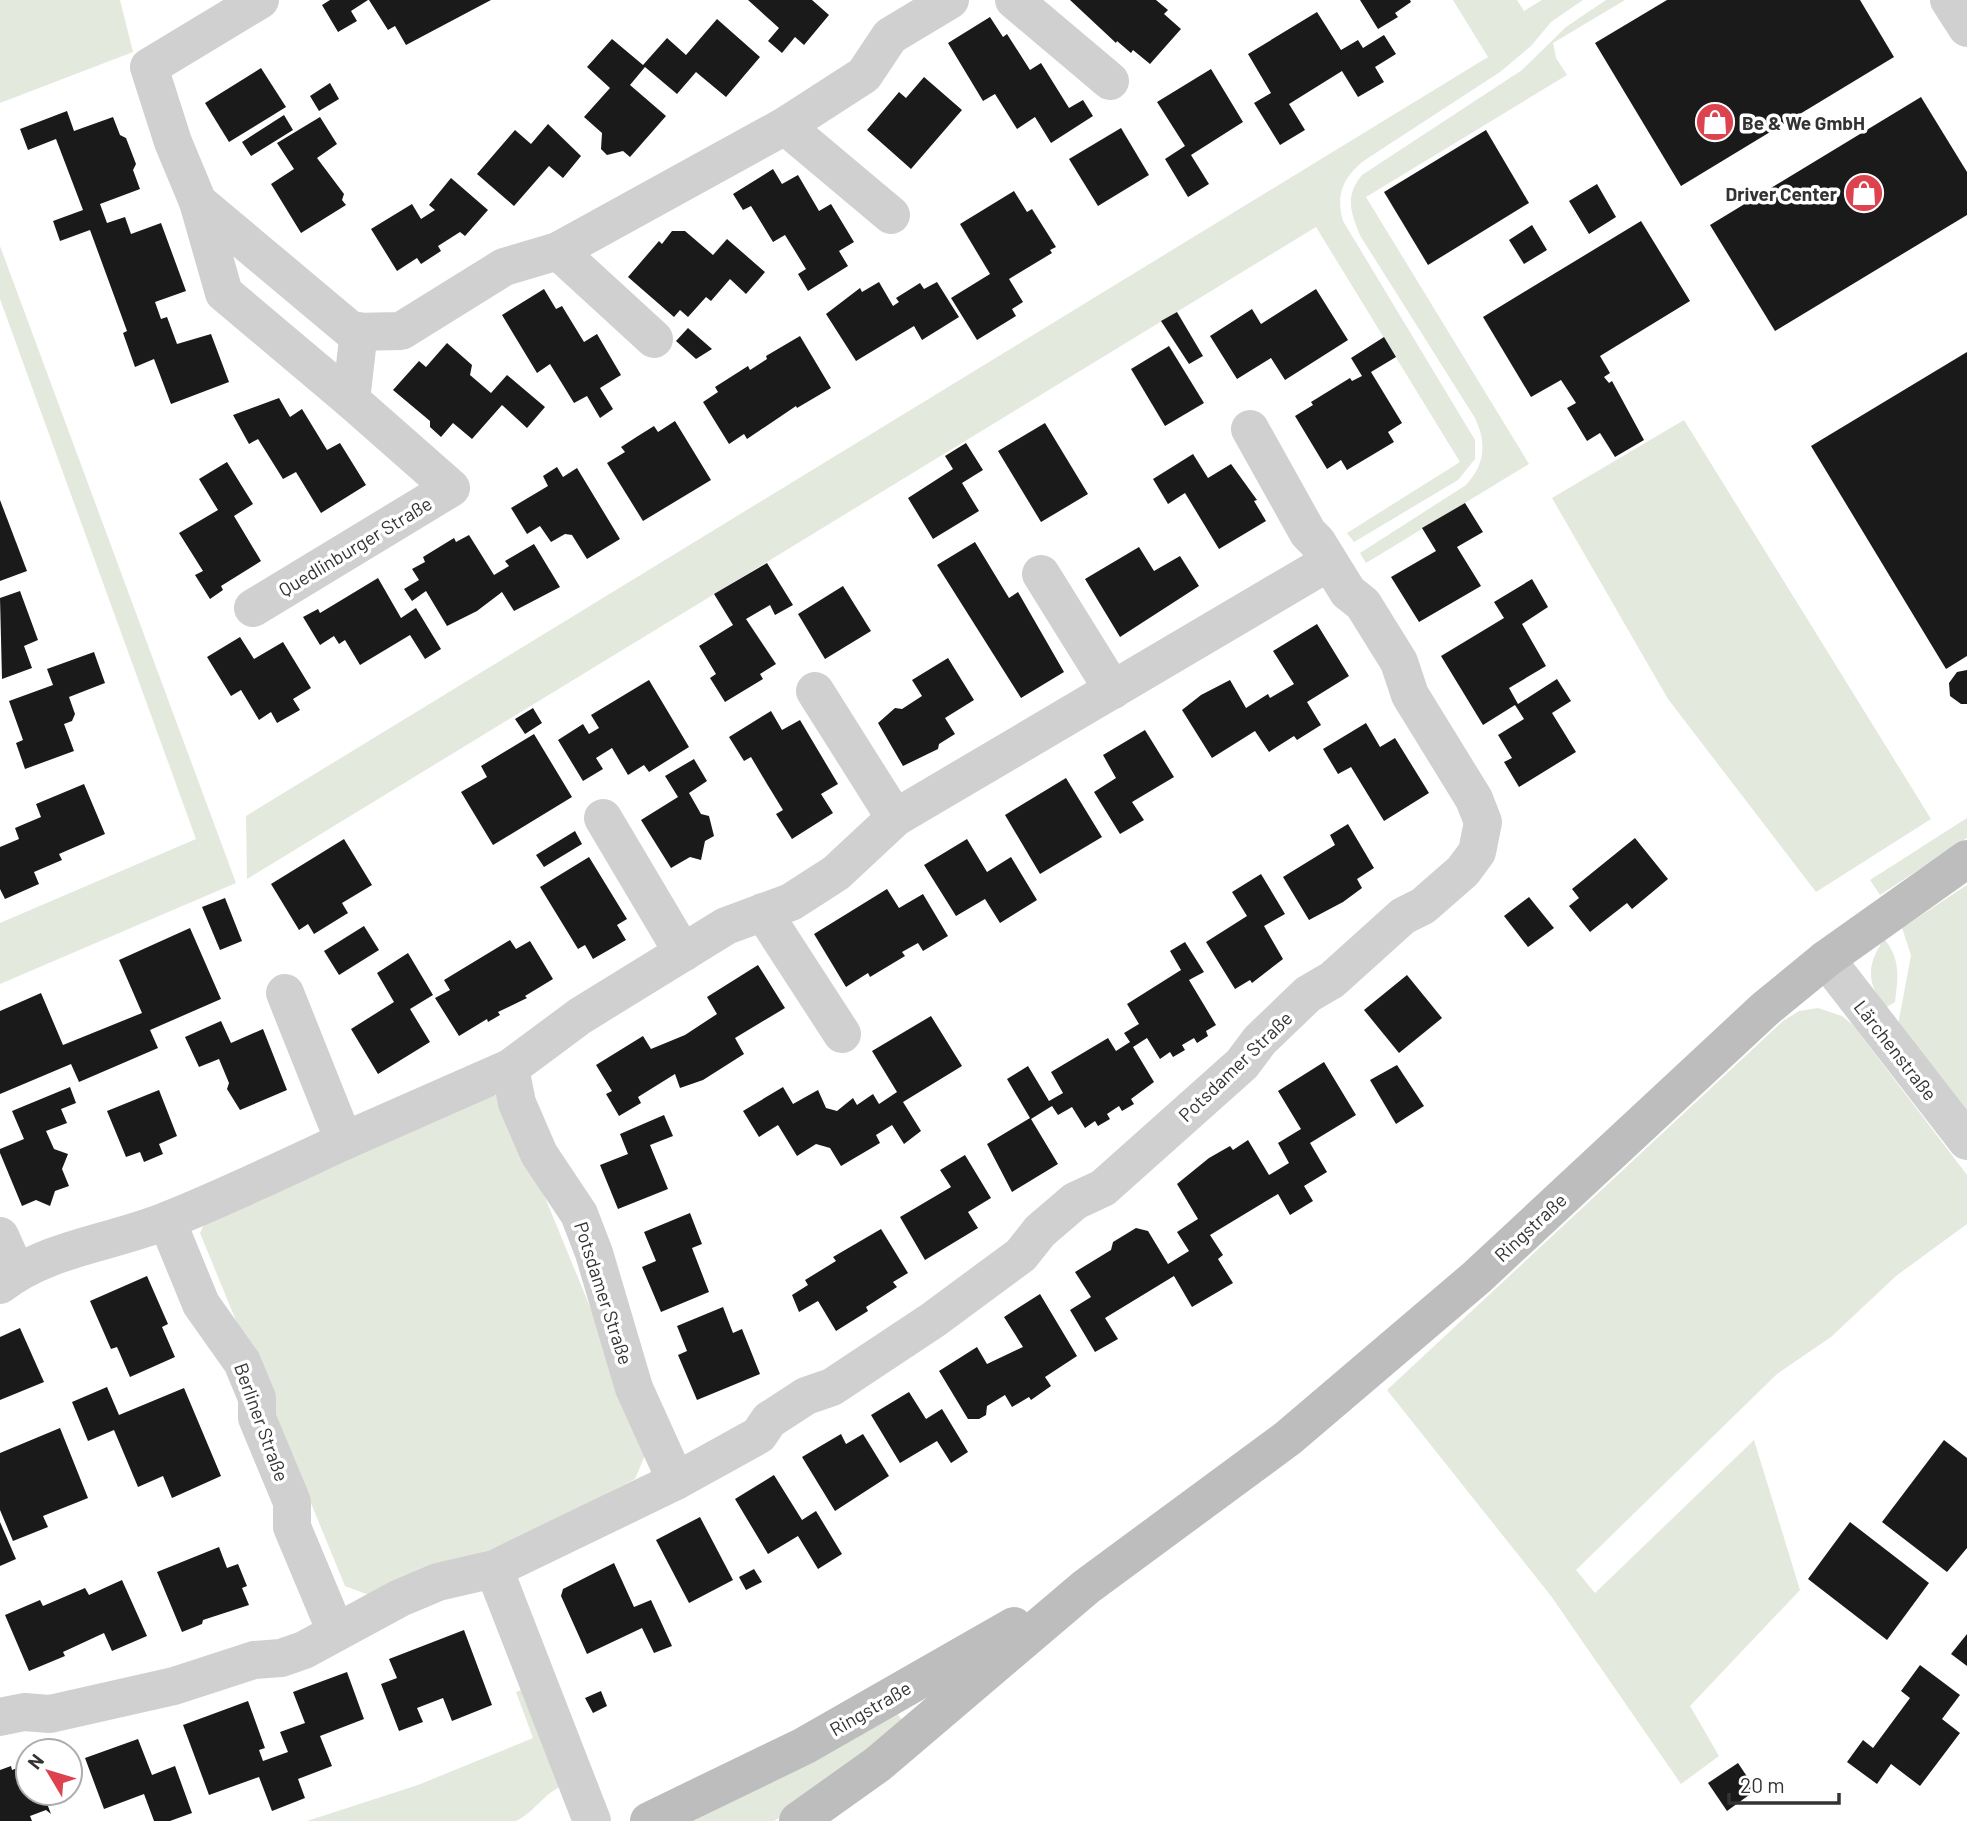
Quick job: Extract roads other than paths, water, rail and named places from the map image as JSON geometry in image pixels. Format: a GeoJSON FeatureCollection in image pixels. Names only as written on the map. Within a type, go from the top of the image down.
{"type":"FeatureCollection","features":[{"type":"Feature","properties":{"kind":"main road","name":"Ringstraße"},"geometry":{"type":"LineString","coordinates":[[798,1821],[878,1764],[1086,1587],[1186,1516],[1309,1420],[1477,1277],[1755,1019],[1826,959],[1967,859]]}},
{"type":"Feature","properties":{"kind":"main road","name":"Ringstraße"},"geometry":{"type":"LineString","coordinates":[[649,1821],[804,1746],[1086,1587]]}},
{"type":"Feature","properties":{"kind":"street","name":"Quedlinburger Straße"},"geometry":{"type":"LineString","coordinates":[[253,608],[451,488],[224,293],[198,202],[173,142],[149,67],[260,0]]}},
{"type":"Feature","properties":{"kind":"street"},"geometry":{"type":"LineString","coordinates":[[351,400],[359,331],[401,331],[504,267],[558,251],[785,126],[864,75],[890,36],[950,0]]}},
{"type":"Feature","properties":{"kind":"street"},"geometry":{"type":"LineString","coordinates":[[1014,0],[1110,81]]}},
{"type":"Feature","properties":{"kind":"street"},"geometry":{"type":"LineString","coordinates":[[1950,0],[1967,28]]}},
{"type":"Feature","properties":{"kind":"street"},"geometry":{"type":"LineString","coordinates":[[785,126],[891,215]]}},
{"type":"Feature","properties":{"kind":"street","name":"Quedlinburger Straße"},"geometry":{"type":"LineString","coordinates":[[198,202],[353,332],[359,331]]}},
{"type":"Feature","properties":{"kind":"street"},"geometry":{"type":"LineString","coordinates":[[558,251],[654,339]]}},
{"type":"Feature","properties":{"kind":"street","name":"Potsdamer Straße"},"geometry":{"type":"LineString","coordinates":[[495,1569],[676,1480],[760,1435],[769,1420],[806,1396],[832,1387],[933,1320],[1021,1255],[1040,1231],[1075,1201],[1104,1188],[1242,1064],[1261,1040],[1308,993],[1332,980],[1403,916],[1423,906],[1463,871],[1477,852],[1483,822],[1474,799],[1410,695],[1399,662],[1371,615],[1363,604],[1348,593],[1286,497],[1281,481],[1250,429]]}},
{"type":"Feature","properties":{"kind":"street"},"geometry":{"type":"LineString","coordinates":[[0,1236],[8,1279],[82,1245],[107,1241],[167,1221],[510,1068],[580,1016],[726,926],[791,902],[836,873],[895,818],[1329,562]]}},
{"type":"Feature","properties":{"kind":"street"},"geometry":{"type":"LineString","coordinates":[[1041,574],[1113,690]]}},
{"type":"Feature","properties":{"kind":"street"},"geometry":{"type":"LineString","coordinates":[[815,691],[895,818]]}},
{"type":"Feature","properties":{"kind":"street"},"geometry":{"type":"LineString","coordinates":[[603,818],[683,953]]}},
{"type":"Feature","properties":{"kind":"street"},"geometry":{"type":"LineString","coordinates":[[763,912],[842,1034]]}},
{"type":"Feature","properties":{"kind":"street","name":"Lärchenstraße"},"geometry":{"type":"LineString","coordinates":[[1826,959],[1967,1141]]}},
{"type":"Feature","properties":{"kind":"street"},"geometry":{"type":"LineString","coordinates":[[285,993],[344,1141]]}},
{"type":"Feature","properties":{"kind":"street","name":"Potsdamer Straße"},"geometry":{"type":"LineString","coordinates":[[510,1068],[517,1103],[539,1154],[579,1214],[594,1253],[634,1388],[676,1480]]}},
{"type":"Feature","properties":{"kind":"street","name":"Berliner Straße"},"geometry":{"type":"LineString","coordinates":[[167,1221],[201,1304],[242,1362],[257,1398],[257,1419],[292,1502],[292,1527],[336,1632]]}},
{"type":"Feature","properties":{"kind":"street"},"geometry":{"type":"LineString","coordinates":[[0,1717],[24,1712],[50,1714],[174,1686],[254,1660],[281,1658],[304,1650],[438,1582],[495,1569],[592,1821]]}},
{"type":"Feature","properties":{"kind":"place","name":"Be & We GmbH"},"geometry":{"type":"Point","coordinates":[1715,122]}},
{"type":"Feature","properties":{"kind":"place","name":"Driver Center"},"geometry":{"type":"Point","coordinates":[1864,193]}}]}
